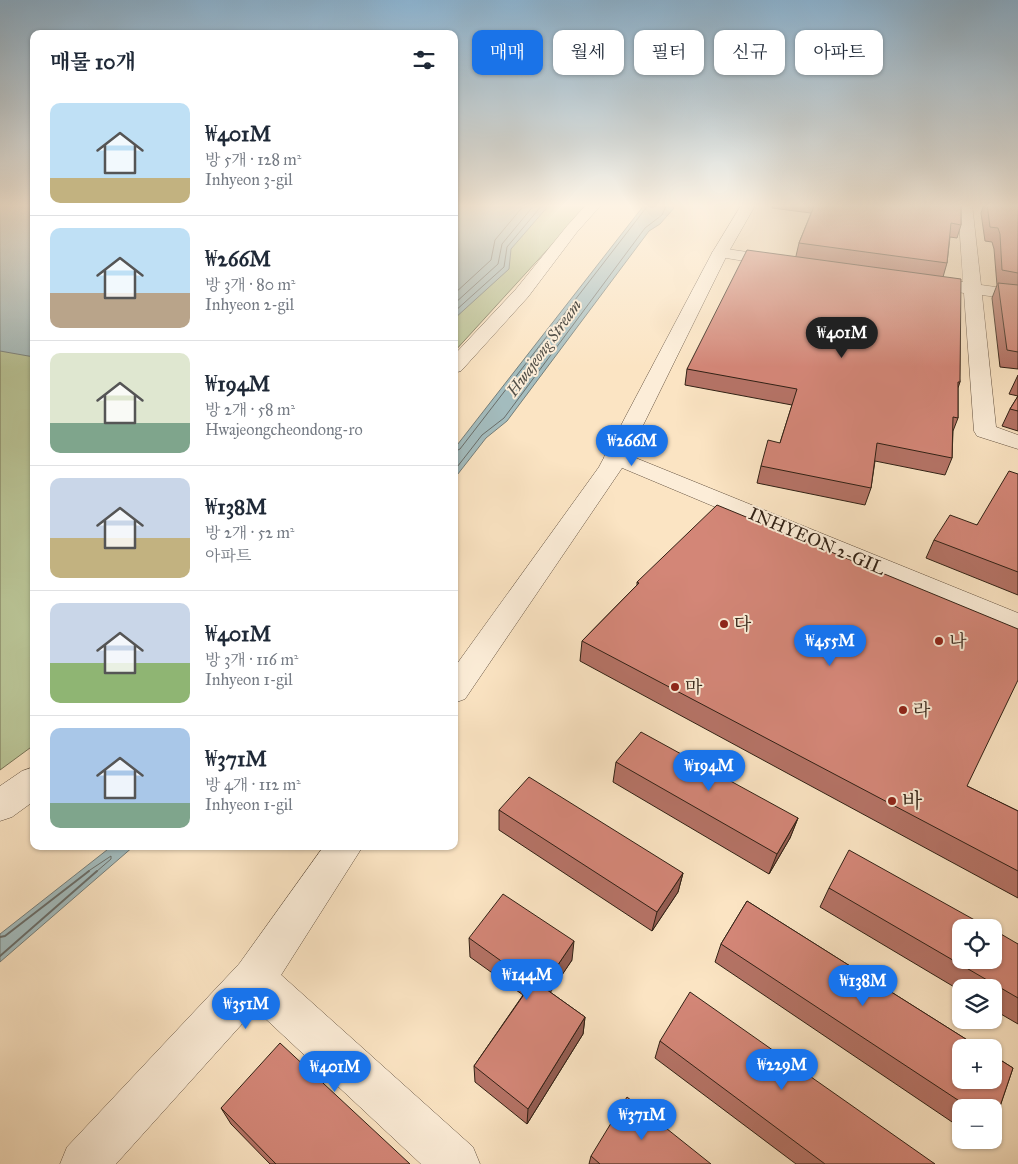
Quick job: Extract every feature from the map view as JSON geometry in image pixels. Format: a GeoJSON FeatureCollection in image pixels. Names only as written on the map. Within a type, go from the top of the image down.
{"type":"FeatureCollection","features":[{"type":"Feature","properties":{"kind":"street"},"geometry":{"type":"LineString","coordinates":[[458,363],[522,293],[549,258]]}},
{"type":"Feature","properties":{"kind":"street"},"geometry":{"type":"LineString","coordinates":[[458,685],[616,457],[717,258]]}},
{"type":"Feature","properties":{"kind":"street"},"geometry":{"type":"LineString","coordinates":[[758,258],[798,264]]}},
{"type":"Feature","properties":{"kind":"street"},"geometry":{"type":"LineString","coordinates":[[969,258],[985,431],[1018,442]]}},
{"type":"Feature","properties":{"kind":"street"},"geometry":{"type":"LineString","coordinates":[[904,279],[1018,295]]}},
{"type":"Feature","properties":{"kind":"street","name":"INHYEON 2-GIL"},"geometry":{"type":"LineString","coordinates":[[616,457],[1018,624]]}},
{"type":"Feature","properties":{"kind":"street"},"geometry":{"type":"LineString","coordinates":[[0,806],[30,785]]}},
{"type":"Feature","properties":{"kind":"street"},"geometry":{"type":"LineString","coordinates":[[84,1164],[254,979],[342,850]]}},
{"type":"Feature","properties":{"kind":"street"},"geometry":{"type":"LineString","coordinates":[[254,979],[456,1164]]}},
{"type":"Feature","properties":{"kind":"green space"},"geometry":{"type":"Polygon","coordinates":[[[0,258],[30,258],[30,748],[0,770],[0,258]]]}},
{"type":"Feature","properties":{"kind":"green space"},"geometry":{"type":"Polygon","coordinates":[[[458,258],[539,258],[458,348],[458,258]]]}},
{"type":"Feature","properties":{"kind":"water"},"geometry":{"type":"Polygon","coordinates":[[[0,258],[30,258],[30,356],[0,351],[0,258]]]}},
{"type":"Feature","properties":{"kind":"water"},"geometry":{"type":"Polygon","coordinates":[[[458,258],[510,258],[509,269],[458,315],[458,258]]]}},
{"type":"Feature","properties":{"kind":"water","name":"Hwajeong Stream"},"geometry":{"type":"Polygon","coordinates":[[[603,258],[629,258],[507,421],[486,438],[458,474],[458,444],[603,258]]]}},
{"type":"Feature","properties":{"kind":"water"},"geometry":{"type":"Polygon","coordinates":[[[107,850],[129,850],[0,962],[0,934],[107,850]]]}},
{"type":"Feature","properties":{"kind":"building"},"geometry":{"type":"Polygon","coordinates":[[[743,258],[808,258],[961,279],[960,382],[958,382],[958,418],[953,417],[952,458],[877,443],[871,488],[761,466],[768,440],[780,443],[797,389],[687,369],[743,258]]]}},
{"type":"Feature","properties":{"kind":"building"},"geometry":{"type":"Polygon","coordinates":[[[912,258],[947,258],[947,263],[912,258]]]}},
{"type":"Feature","properties":{"kind":"building"},"geometry":{"type":"Polygon","coordinates":[[[1001,258],[1018,258],[1018,273],[1002,270],[1001,258]]]}},
{"type":"Feature","properties":{"kind":"building"},"geometry":{"type":"Polygon","coordinates":[[[998,283],[1018,285],[1018,352],[1007,350],[998,283]]]}},
{"type":"Feature","properties":{"kind":"building"},"geometry":{"type":"Polygon","coordinates":[[[1018,396],[1018,411],[1010,409],[1018,396]]]}},
{"type":"Feature","properties":{"kind":"building"},"geometry":{"type":"Polygon","coordinates":[[[1009,471],[1018,474],[1018,572],[934,540],[950,515],[977,525],[1009,471]]]}},
{"type":"Feature","properties":{"kind":"building"},"geometry":{"type":"Polygon","coordinates":[[[717,505],[1018,629],[1018,680],[967,786],[1018,811],[1018,871],[582,641],[639,583],[637,582],[717,505]]]}},
{"type":"Feature","properties":{"kind":"building"},"geometry":{"type":"Polygon","coordinates":[[[641,732],[798,818],[777,854],[616,762],[641,732]]]}},
{"type":"Feature","properties":{"kind":"building"},"geometry":{"type":"Polygon","coordinates":[[[529,777],[683,873],[657,912],[499,810],[529,777]]]}},
{"type":"Feature","properties":{"kind":"building"},"geometry":{"type":"Polygon","coordinates":[[[849,850],[973,919],[952,919],[952,960],[829,888],[849,850]]]}},
{"type":"Feature","properties":{"kind":"building"},"geometry":{"type":"Polygon","coordinates":[[[503,894],[574,941],[543,987],[585,1017],[528,1109],[474,1066],[532,983],[469,938],[503,894]]]}},
{"type":"Feature","properties":{"kind":"building"},"geometry":{"type":"Polygon","coordinates":[[[747,901],[966,1039],[952,1039],[952,1089],[1002,1089],[1002,1061],[1013,1068],[1002,1100],[956,1099],[721,944],[747,901]]]}},
{"type":"Feature","properties":{"kind":"building"},"geometry":{"type":"Polygon","coordinates":[[[1002,935],[1018,944],[1018,998],[1002,989],[1002,979],[985,979],[968,969],[1002,969],[1002,935]]]}},
{"type":"Feature","properties":{"kind":"building"},"geometry":{"type":"Polygon","coordinates":[[[690,992],[935,1164],[825,1164],[660,1041],[690,992]]]}},
{"type":"Feature","properties":{"kind":"building"},"geometry":{"type":"Polygon","coordinates":[[[280,1043],[410,1164],[276,1164],[221,1108],[280,1043]]]}},
{"type":"Feature","properties":{"kind":"building"},"geometry":{"type":"Polygon","coordinates":[[[627,1097],[711,1164],[600,1164],[591,1156],[627,1097]]]}},
{"type":"Feature","properties":{"kind":"place","name":"다"},"geometry":{"type":"Point","coordinates":[724,624]}},
{"type":"Feature","properties":{"kind":"place","name":"나"},"geometry":{"type":"Point","coordinates":[939,641]}},
{"type":"Feature","properties":{"kind":"place","name":"마"},"geometry":{"type":"Point","coordinates":[675,687]}},
{"type":"Feature","properties":{"kind":"place","name":"라"},"geometry":{"type":"Point","coordinates":[903,710]}},
{"type":"Feature","properties":{"kind":"place","name":"바"},"geometry":{"type":"Point","coordinates":[892,801]}}]}
